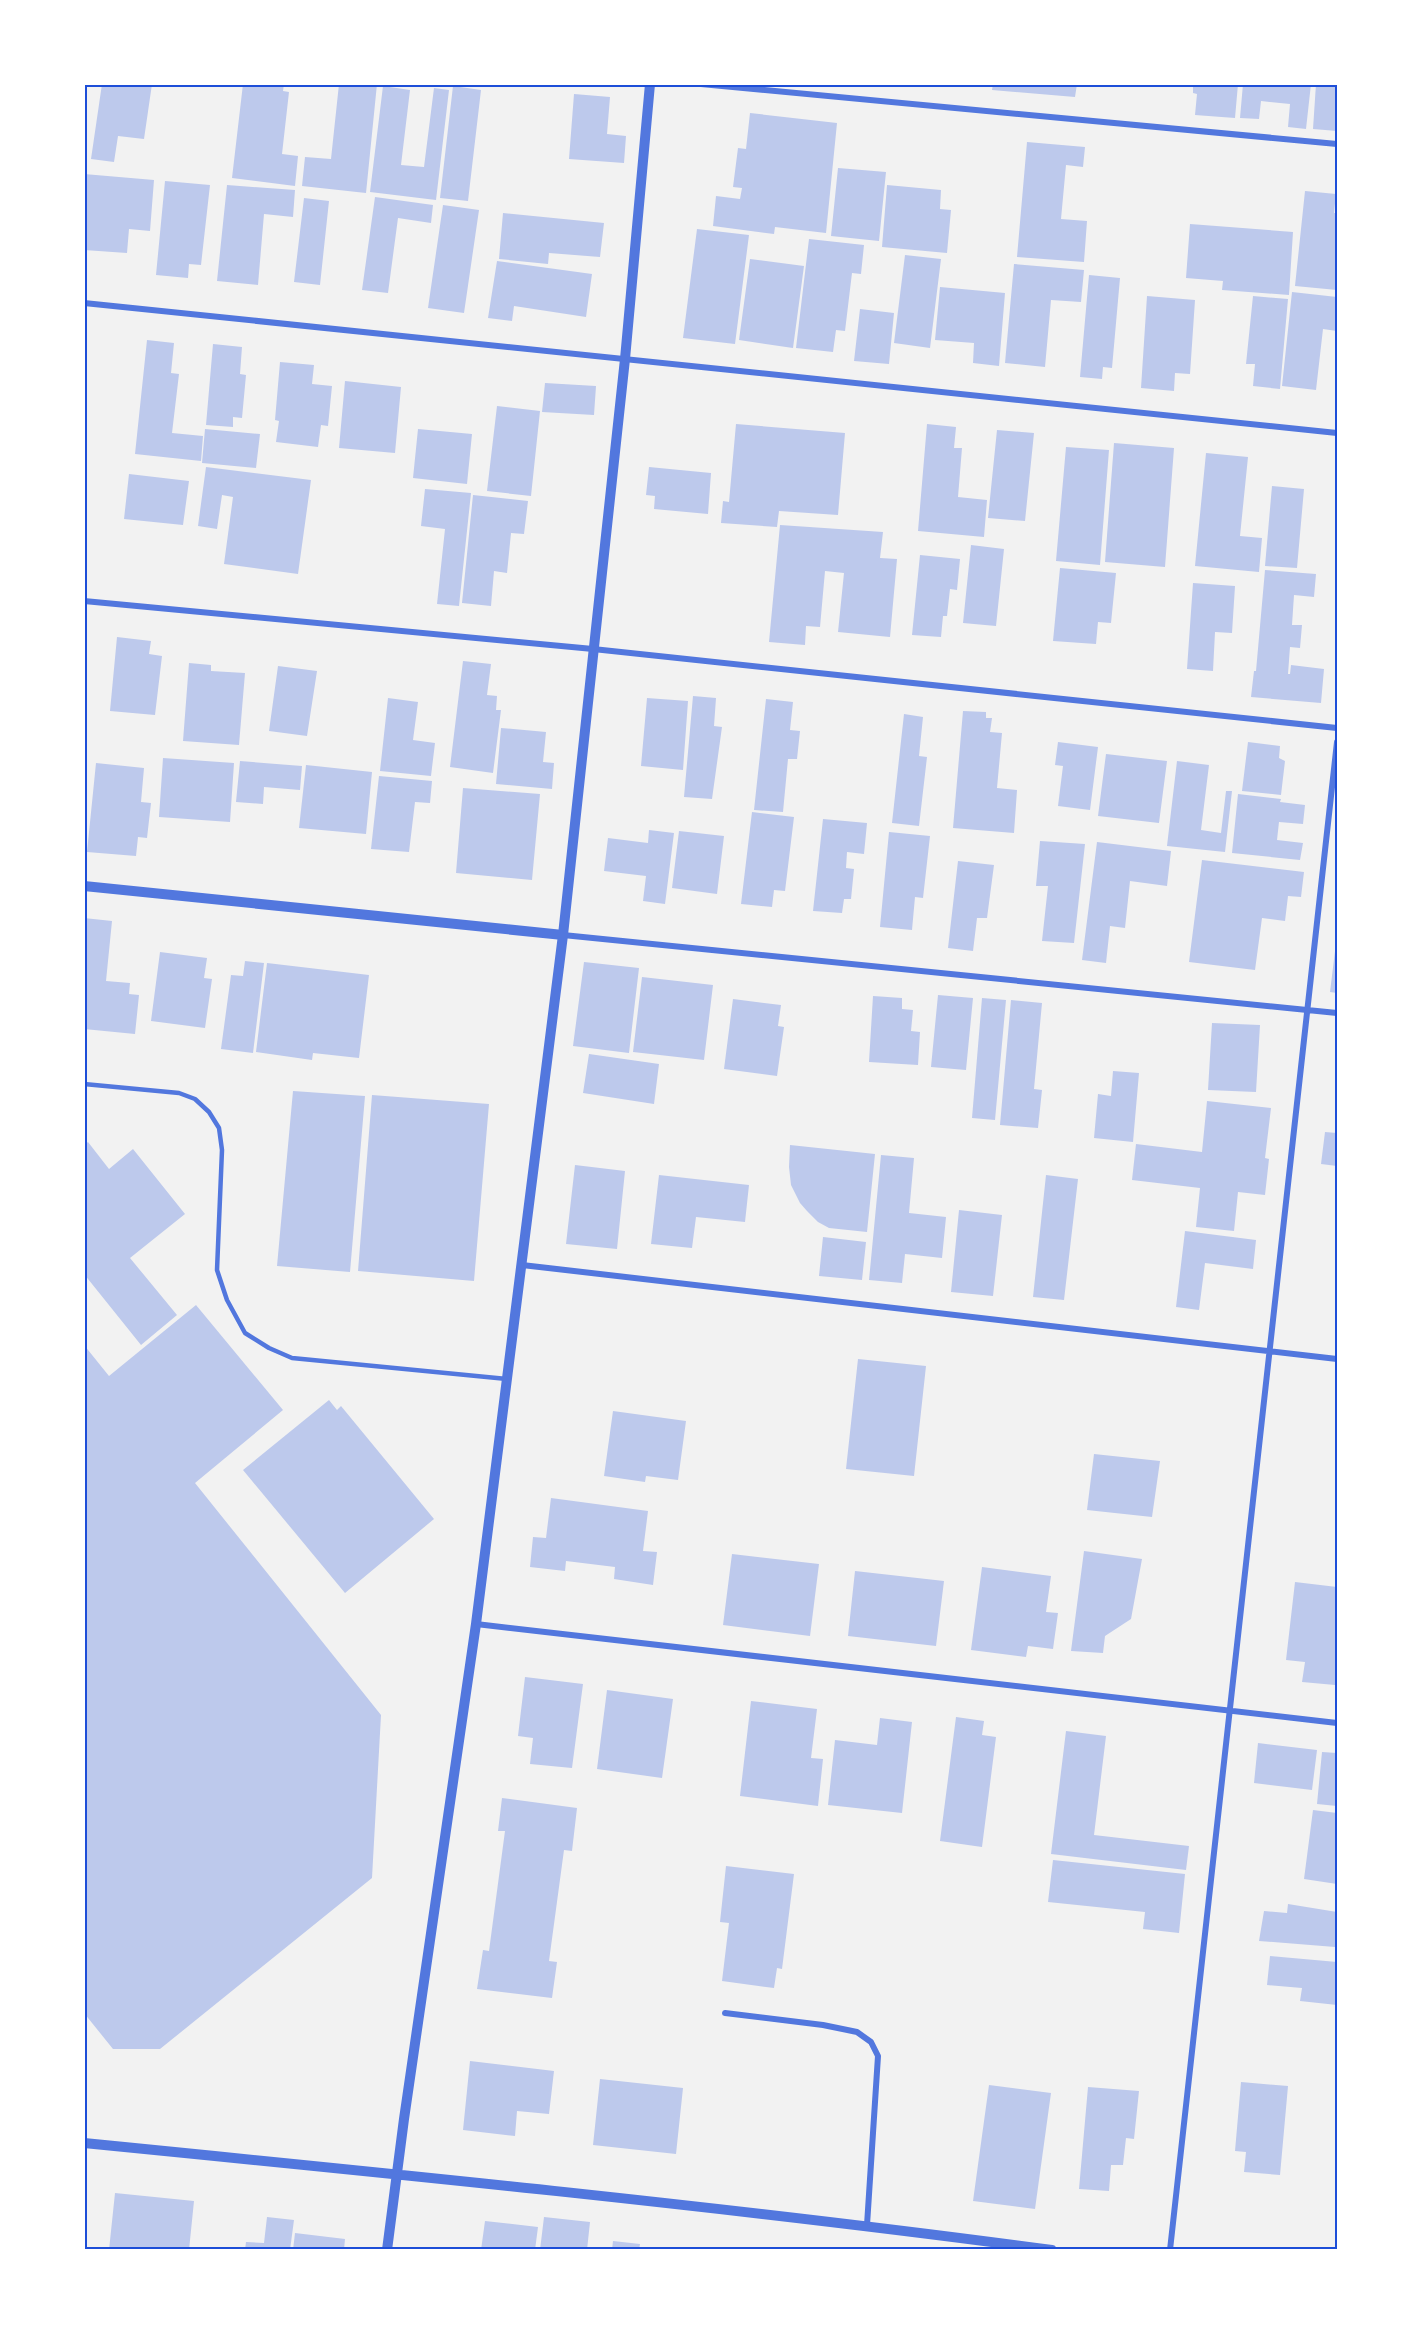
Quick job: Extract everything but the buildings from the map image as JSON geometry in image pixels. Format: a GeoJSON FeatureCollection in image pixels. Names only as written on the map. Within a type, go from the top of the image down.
{"type":"FeatureCollection","features":[{"type":"Feature","properties":{"kind":"street"},"geometry":{"type":"LineString","coordinates":[[387,2250],[476,1624],[563,935],[625,359],[650,84]]}},
{"type":"Feature","properties":{"kind":"street"},"geometry":{"type":"LineString","coordinates":[[701,84],[1337,144]]}},
{"type":"Feature","properties":{"kind":"street"},"geometry":{"type":"LineString","coordinates":[[84,303],[1337,433]]}},
{"type":"Feature","properties":{"kind":"street"},"geometry":{"type":"LineString","coordinates":[[84,601],[593,649],[1337,728]]}},
{"type":"Feature","properties":{"kind":"street"},"geometry":{"type":"LineString","coordinates":[[1170,2250],[1337,742]]}},
{"type":"Feature","properties":{"kind":"street"},"geometry":{"type":"LineString","coordinates":[[84,886],[1337,1013]]}},
{"type":"Feature","properties":{"kind":"street"},"geometry":{"type":"LineString","coordinates":[[522,1265],[1337,1359]]}},
{"type":"Feature","properties":{"kind":"street"},"geometry":{"type":"LineString","coordinates":[[476,1624],[1337,1723]]}},
{"type":"Feature","properties":{"kind":"street"},"geometry":{"type":"LineString","coordinates":[[725,2013],[823,2025],[857,2032],[871,2042],[878,2056],[867,2225]]}},
{"type":"Feature","properties":{"kind":"street"},"geometry":{"type":"LineString","coordinates":[[84,2143],[867,2225],[1053,2250]]}},
{"type":"Feature","properties":{"kind":"lane"},"geometry":{"type":"LineString","coordinates":[[84,1084],[179,1093],[195,1098],[209,1112],[219,1128],[222,1150],[217,1270],[227,1300],[245,1333],[269,1348],[292,1358],[507,1380]]}}]}
